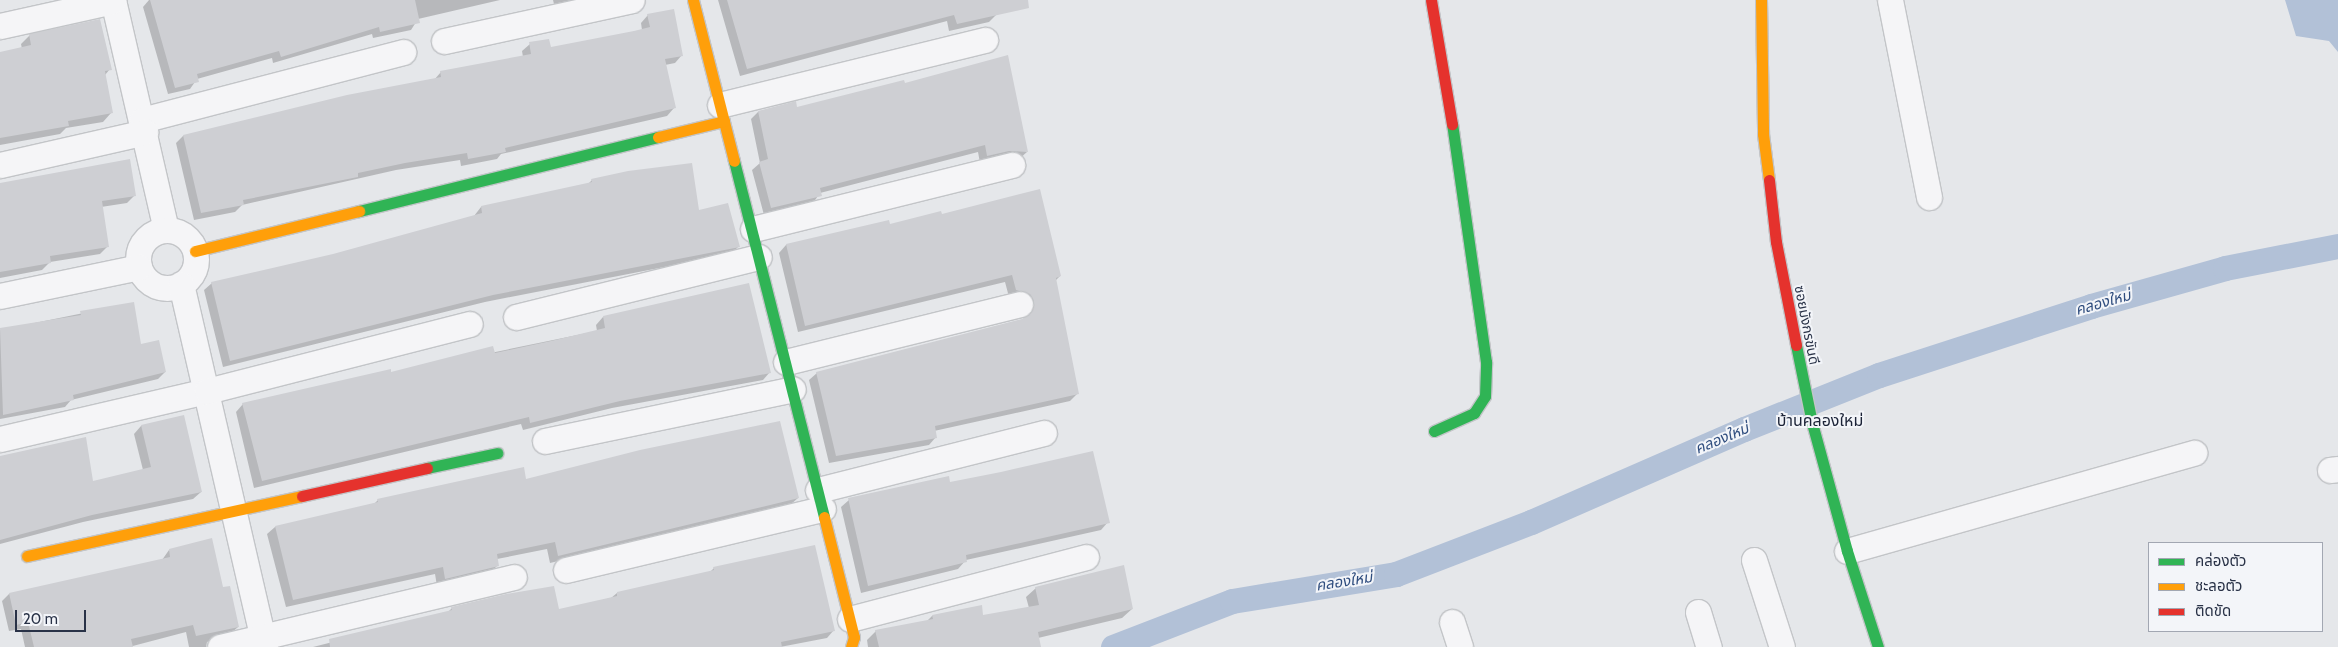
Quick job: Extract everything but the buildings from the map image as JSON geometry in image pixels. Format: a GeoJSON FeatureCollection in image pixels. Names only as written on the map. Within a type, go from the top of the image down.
{"type":"FeatureCollection","features":[{"type":"Feature","properties":{"kind":"street"},"geometry":{"type":"LineString","coordinates":[[0,26],[113,0],[166,230]]}},
{"type":"Feature","properties":{"kind":"street"},"geometry":{"type":"LineString","coordinates":[[444,42],[632,0]]}},
{"type":"Feature","properties":{"kind":"street"},"geometry":{"type":"LineString","coordinates":[[693,0],[821,500],[854,637],[851,647]]}},
{"type":"Feature","properties":{"kind":"street"},"geometry":{"type":"LineString","coordinates":[[1431,0],[1452,115],[1486,362],[1485,396],[1474,413],[1434,431]]}},
{"type":"Feature","properties":{"kind":"street","name":"ซอยมังกรขันดี"},"geometry":{"type":"LineString","coordinates":[[1761,0],[1762,134],[1773,225],[1802,381],[1812,423],[1846,551],[1878,647]]}},
{"type":"Feature","properties":{"kind":"street"},"geometry":{"type":"LineString","coordinates":[[1890,0],[1929,197]]}},
{"type":"Feature","properties":{"kind":"street"},"geometry":{"type":"LineString","coordinates":[[195,251],[722,113],[985,40]]}},
{"type":"Feature","properties":{"kind":"street"},"geometry":{"type":"LineString","coordinates":[[0,165],[403,52]]}},
{"type":"Feature","properties":{"kind":"street"},"geometry":{"type":"LineString","coordinates":[[753,229],[1012,165]]}},
{"type":"Feature","properties":{"kind":"street"},"geometry":{"type":"LineString","coordinates":[[166,230],[184,236],[195,251],[194,270],[181,284],[161,287],[144,276],[139,267],[139,250],[143,242],[158,231],[166,230]]}},
{"type":"Feature","properties":{"kind":"street"},"geometry":{"type":"LineString","coordinates":[[516,317],[759,257]]}},
{"type":"Feature","properties":{"kind":"street"},"geometry":{"type":"LineString","coordinates":[[0,296],[139,267]]}},
{"type":"Feature","properties":{"kind":"street"},"geometry":{"type":"LineString","coordinates":[[181,284],[264,642]]}},
{"type":"Feature","properties":{"kind":"street"},"geometry":{"type":"LineString","coordinates":[[786,362],[1020,304]]}},
{"type":"Feature","properties":{"kind":"street"},"geometry":{"type":"LineString","coordinates":[[0,439],[207,391],[470,324]]}},
{"type":"Feature","properties":{"kind":"street"},"geometry":{"type":"LineString","coordinates":[[545,441],[793,389]]}},
{"type":"Feature","properties":{"kind":"street"},"geometry":{"type":"LineString","coordinates":[[566,570],[821,500],[1044,433]]}},
{"type":"Feature","properties":{"kind":"street"},"geometry":{"type":"LineString","coordinates":[[28,556],[233,509],[497,453]]}},
{"type":"Feature","properties":{"kind":"street"},"geometry":{"type":"LineString","coordinates":[[1846,551],[2194,453]]}},
{"type":"Feature","properties":{"kind":"street"},"geometry":{"type":"LineString","coordinates":[[850,619],[1086,557]]}},
{"type":"Feature","properties":{"kind":"street"},"geometry":{"type":"LineString","coordinates":[[1754,560],[1782,647]]}},
{"type":"Feature","properties":{"kind":"street"},"geometry":{"type":"LineString","coordinates":[[220,647],[264,642],[514,577]]}},
{"type":"Feature","properties":{"kind":"street"},"geometry":{"type":"LineString","coordinates":[[1698,612],[1709,647]]}},
{"type":"Feature","properties":{"kind":"street"},"geometry":{"type":"LineString","coordinates":[[1452,622],[1460,647]]}},
{"type":"Feature","properties":{"kind":"water"},"geometry":{"type":"Polygon","coordinates":[[[2285,0],[2338,0],[2338,52],[2329,41],[2296,36],[2285,0]]]}},
{"type":"Feature","properties":{"kind":"waterway","name":"คลองใหม่"},"geometry":{"type":"LineString","coordinates":[[1113,647],[1232,601],[1396,574],[1531,522],[1744,429],[1879,375],[2091,306],[2225,268],[2338,246]]}},
{"type":"Feature","properties":{"kind":"traffic: fast"},"geometry":{"type":"LineString","coordinates":[[1434,431],[1474,413],[1485,396],[1486,362],[1452,124]]}},
{"type":"Feature","properties":{"kind":"traffic: fast"},"geometry":{"type":"LineString","coordinates":[[359,211],[658,137]]}},
{"type":"Feature","properties":{"kind":"traffic: fast"},"geometry":{"type":"LineString","coordinates":[[734,161],[824,517]]}},
{"type":"Feature","properties":{"kind":"traffic: fast"},"geometry":{"type":"LineString","coordinates":[[1796,345],[1812,423],[1847,551],[1878,647]]}},
{"type":"Feature","properties":{"kind":"traffic: fast"},"geometry":{"type":"LineString","coordinates":[[427,468],[497,453]]}},
{"type":"Feature","properties":{"kind":"traffic: slow"},"geometry":{"type":"LineString","coordinates":[[693,0],[734,161]]}},
{"type":"Feature","properties":{"kind":"traffic: slow"},"geometry":{"type":"LineString","coordinates":[[1761,0],[1763,134],[1769,180]]}},
{"type":"Feature","properties":{"kind":"traffic: slow"},"geometry":{"type":"LineString","coordinates":[[658,137],[724,121]]}},
{"type":"Feature","properties":{"kind":"traffic: slow"},"geometry":{"type":"LineString","coordinates":[[195,251],[359,211]]}},
{"type":"Feature","properties":{"kind":"traffic: slow"},"geometry":{"type":"LineString","coordinates":[[27,556],[302,496]]}},
{"type":"Feature","properties":{"kind":"traffic: slow"},"geometry":{"type":"LineString","coordinates":[[824,517],[854,637],[851,647]]}},
{"type":"Feature","properties":{"kind":"traffic: jam"},"geometry":{"type":"LineString","coordinates":[[1431,0],[1452,124]]}},
{"type":"Feature","properties":{"kind":"traffic: jam"},"geometry":{"type":"LineString","coordinates":[[1769,180],[1776,242],[1796,345]]}},
{"type":"Feature","properties":{"kind":"traffic: jam"},"geometry":{"type":"LineString","coordinates":[[302,496],[427,468]]}},
{"type":"Feature","properties":{"kind":"district","name":"บ้านคลองใหม่"},"geometry":{"type":"Point","coordinates":[1820,421]}}]}
